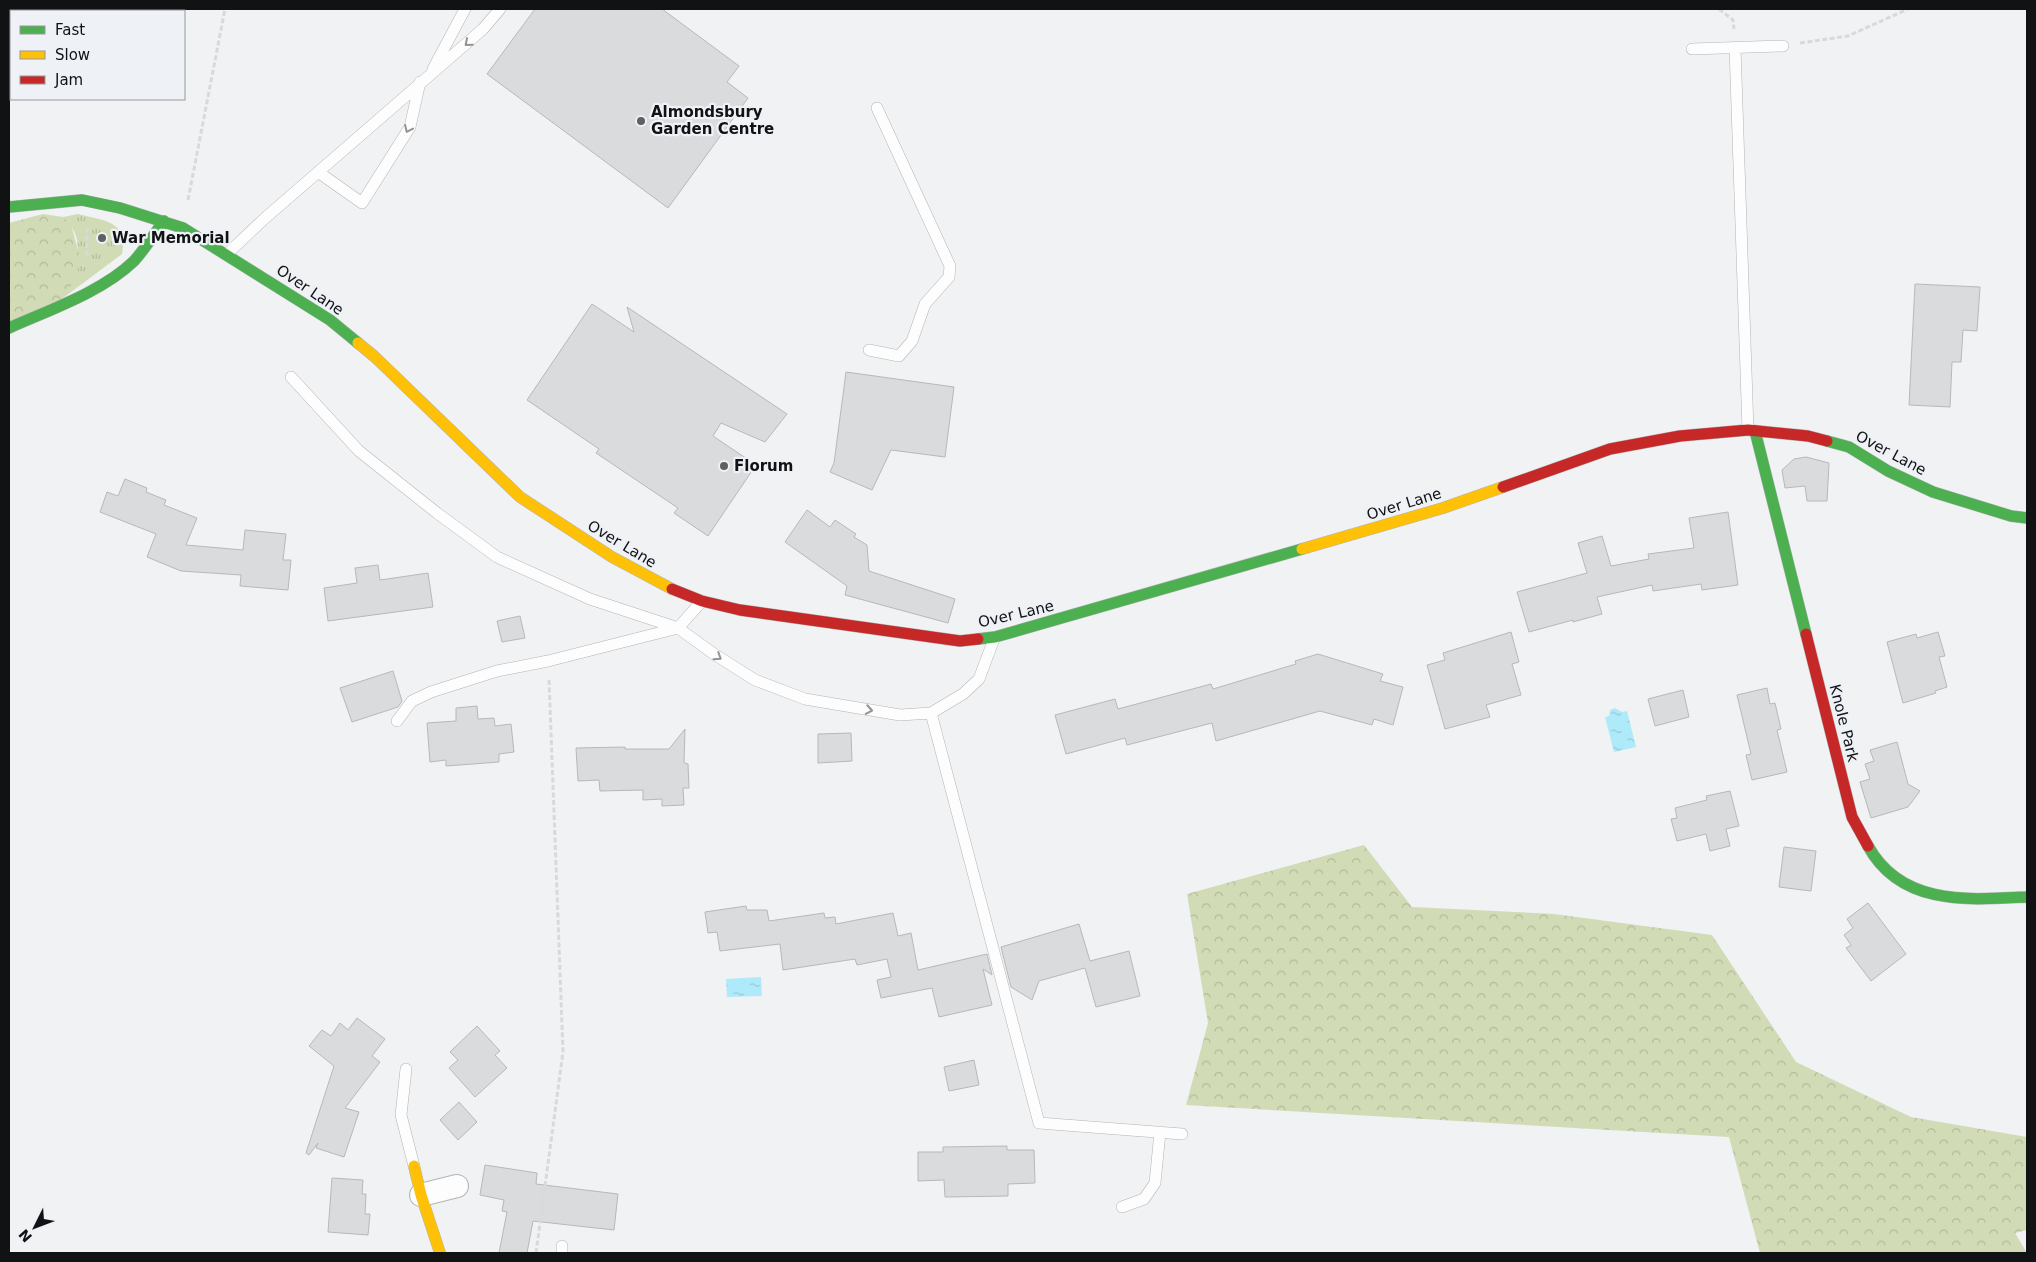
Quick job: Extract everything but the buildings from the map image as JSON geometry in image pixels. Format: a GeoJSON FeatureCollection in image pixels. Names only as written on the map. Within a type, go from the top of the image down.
{"type":"FeatureCollection","features":[{"type":"Feature","properties":{"kind":"street","name":"Over Lane"},"geometry":{"type":"LineString","coordinates":[[9,207],[82,200],[120,208],[183,228],[330,320],[368,351],[520,497],[612,557],[663,585],[702,601],[740,610],[960,641],[995,637],[1443,508],[1610,449],[1680,436],[1752,431],[1808,436],[1850,446],[1888,471],[1933,492],[2011,516],[2027,518]]}},
{"type":"Feature","properties":{"kind":"street"},"geometry":{"type":"LineString","coordinates":[[9,328],[66,301],[132,263],[164,222]]}},
{"type":"Feature","properties":{"kind":"street","name":"Knole Park"},"geometry":{"type":"LineString","coordinates":[[1752,431],[1852,817],[1880,866],[1897,879],[1921,893],[1954,899],[2027,897]]}},
{"type":"Feature","properties":{"kind":"street"},"geometry":{"type":"LineString","coordinates":[[414,1166],[421,1195],[440,1253]]}},
{"type":"Feature","properties":{"kind":"street"},"geometry":{"type":"LineString","coordinates":[[421,1195],[457,1186]]}},
{"type":"Feature","properties":{"kind":"lane"},"geometry":{"type":"LineString","coordinates":[[431,73],[465,9]]}},
{"type":"Feature","properties":{"kind":"lane"},"geometry":{"type":"LineString","coordinates":[[227,254],[420,82],[483,29],[500,9]]}},
{"type":"Feature","properties":{"kind":"lane"},"geometry":{"type":"LineString","coordinates":[[1692,49],[1783,46]]}},
{"type":"Feature","properties":{"kind":"lane"},"geometry":{"type":"LineString","coordinates":[[1735,47],[1752,431]]}},
{"type":"Feature","properties":{"kind":"lane"},"geometry":{"type":"LineString","coordinates":[[318,172],[362,203],[410,127],[420,82]]}},
{"type":"Feature","properties":{"kind":"lane"},"geometry":{"type":"LineString","coordinates":[[869,350],[899,356],[912,341],[926,304],[949,278],[950,266],[877,108]]}},
{"type":"Feature","properties":{"kind":"lane"},"geometry":{"type":"LineString","coordinates":[[291,377],[359,451],[437,513],[497,557],[590,598],[678,628],[755,680],[805,699],[900,715],[931,713],[963,694],[979,679],[995,637]]}},
{"type":"Feature","properties":{"kind":"lane"},"geometry":{"type":"LineString","coordinates":[[397,721],[412,702],[431,692],[497,672],[678,628],[702,601]]}},
{"type":"Feature","properties":{"kind":"lane"},"geometry":{"type":"LineString","coordinates":[[931,713],[1039,1123],[1182,1134]]}},
{"type":"Feature","properties":{"kind":"lane"},"geometry":{"type":"LineString","coordinates":[[406,1069],[401,1115],[414,1166]]}},
{"type":"Feature","properties":{"kind":"lane"},"geometry":{"type":"LineString","coordinates":[[1122,1207],[1144,1199],[1155,1183],[1160,1132]]}},
{"type":"Feature","properties":{"kind":"path"},"geometry":{"type":"LineString","coordinates":[[183,228],[225,9]]}},
{"type":"Feature","properties":{"kind":"path"},"geometry":{"type":"LineString","coordinates":[[1719,9],[1733,20],[1735,47]]}},
{"type":"Feature","properties":{"kind":"path"},"geometry":{"type":"LineString","coordinates":[[1783,46],[1848,36],[1908,9]]}},
{"type":"Feature","properties":{"kind":"path"},"geometry":{"type":"LineString","coordinates":[[82,200],[88,234],[88,260],[85,266]]}},
{"type":"Feature","properties":{"kind":"path"},"geometry":{"type":"LineString","coordinates":[[536,1253],[563,1052],[548,661]]}},
{"type":"Feature","properties":{"kind":"green space"},"geometry":{"type":"Polygon","coordinates":[[[43,214],[63,217],[71,224],[79,254],[77,277],[63,298],[9,323],[9,223],[43,214]]]}},
{"type":"Feature","properties":{"kind":"green space"},"geometry":{"type":"Polygon","coordinates":[[[78,214],[105,221],[118,228],[123,243],[122,254],[63,298],[75,266],[78,246],[71,226],[63,217],[78,214]]]}},
{"type":"Feature","properties":{"kind":"green space"},"geometry":{"type":"Polygon","coordinates":[[[1364,845],[1412,907],[1554,914],[1712,935],[1796,1062],[1911,1117],[2027,1137],[2027,1230],[2015,1233],[2027,1253],[1760,1253],[1729,1137],[1186,1105],[1208,1023],[1187,894],[1364,845]]]}},
{"type":"Feature","properties":{"kind":"water"},"geometry":{"type":"Polygon","coordinates":[[[1615,708],[1622,712],[1627,711],[1636,747],[1614,752],[1605,717],[1609,716],[1610,710],[1615,708]]]}},
{"type":"Feature","properties":{"kind":"water"},"geometry":{"type":"Polygon","coordinates":[[[761,977],[762,996],[727,997],[726,979],[761,977]]]}},
{"type":"Feature","properties":{"kind":"traffic: fast"},"geometry":{"type":"LineString","coordinates":[[9,207],[82,200],[120,208],[183,228],[330,320],[358,343]]}},
{"type":"Feature","properties":{"kind":"traffic: fast"},"geometry":{"type":"LineString","coordinates":[[9,328],[107,282],[134,261],[164,221]]}},
{"type":"Feature","properties":{"kind":"traffic: fast"},"geometry":{"type":"LineString","coordinates":[[1755,431],[1806,634]]}},
{"type":"Feature","properties":{"kind":"traffic: fast"},"geometry":{"type":"LineString","coordinates":[[1827,441],[1849,447],[1888,471],[1933,492],[2011,516],[2027,518]]}},
{"type":"Feature","properties":{"kind":"traffic: fast"},"geometry":{"type":"LineString","coordinates":[[978,639],[995,637],[1302,549]]}},
{"type":"Feature","properties":{"kind":"traffic: fast"},"geometry":{"type":"LineString","coordinates":[[1868,846],[1882,866],[1898,880],[1917,889],[1959,898],[2027,897]]}},
{"type":"Feature","properties":{"kind":"traffic: slow"},"geometry":{"type":"LineString","coordinates":[[358,343],[375,357],[520,497],[612,557],[672,589]]}},
{"type":"Feature","properties":{"kind":"traffic: slow"},"geometry":{"type":"LineString","coordinates":[[1302,549],[1443,508],[1503,487]]}},
{"type":"Feature","properties":{"kind":"traffic: slow"},"geometry":{"type":"LineString","coordinates":[[414,1166],[421,1195],[440,1253]]}},
{"type":"Feature","properties":{"kind":"traffic: jam"},"geometry":{"type":"LineString","coordinates":[[1503,487],[1610,449],[1680,436],[1748,430],[1808,436],[1827,441]]}},
{"type":"Feature","properties":{"kind":"traffic: jam"},"geometry":{"type":"LineString","coordinates":[[672,589],[702,601],[740,610],[960,641],[978,639]]}},
{"type":"Feature","properties":{"kind":"traffic: jam"},"geometry":{"type":"LineString","coordinates":[[1806,634],[1852,817],[1868,846]]}},
{"type":"Feature","properties":{"kind":"place","name":"Almondsbury Garden Centre"},"geometry":{"type":"Point","coordinates":[641,121]}},
{"type":"Feature","properties":{"kind":"place","name":"War Memorial"},"geometry":{"type":"Point","coordinates":[102,238]}},
{"type":"Feature","properties":{"kind":"place","name":"Florum"},"geometry":{"type":"Point","coordinates":[724,466]}}]}
